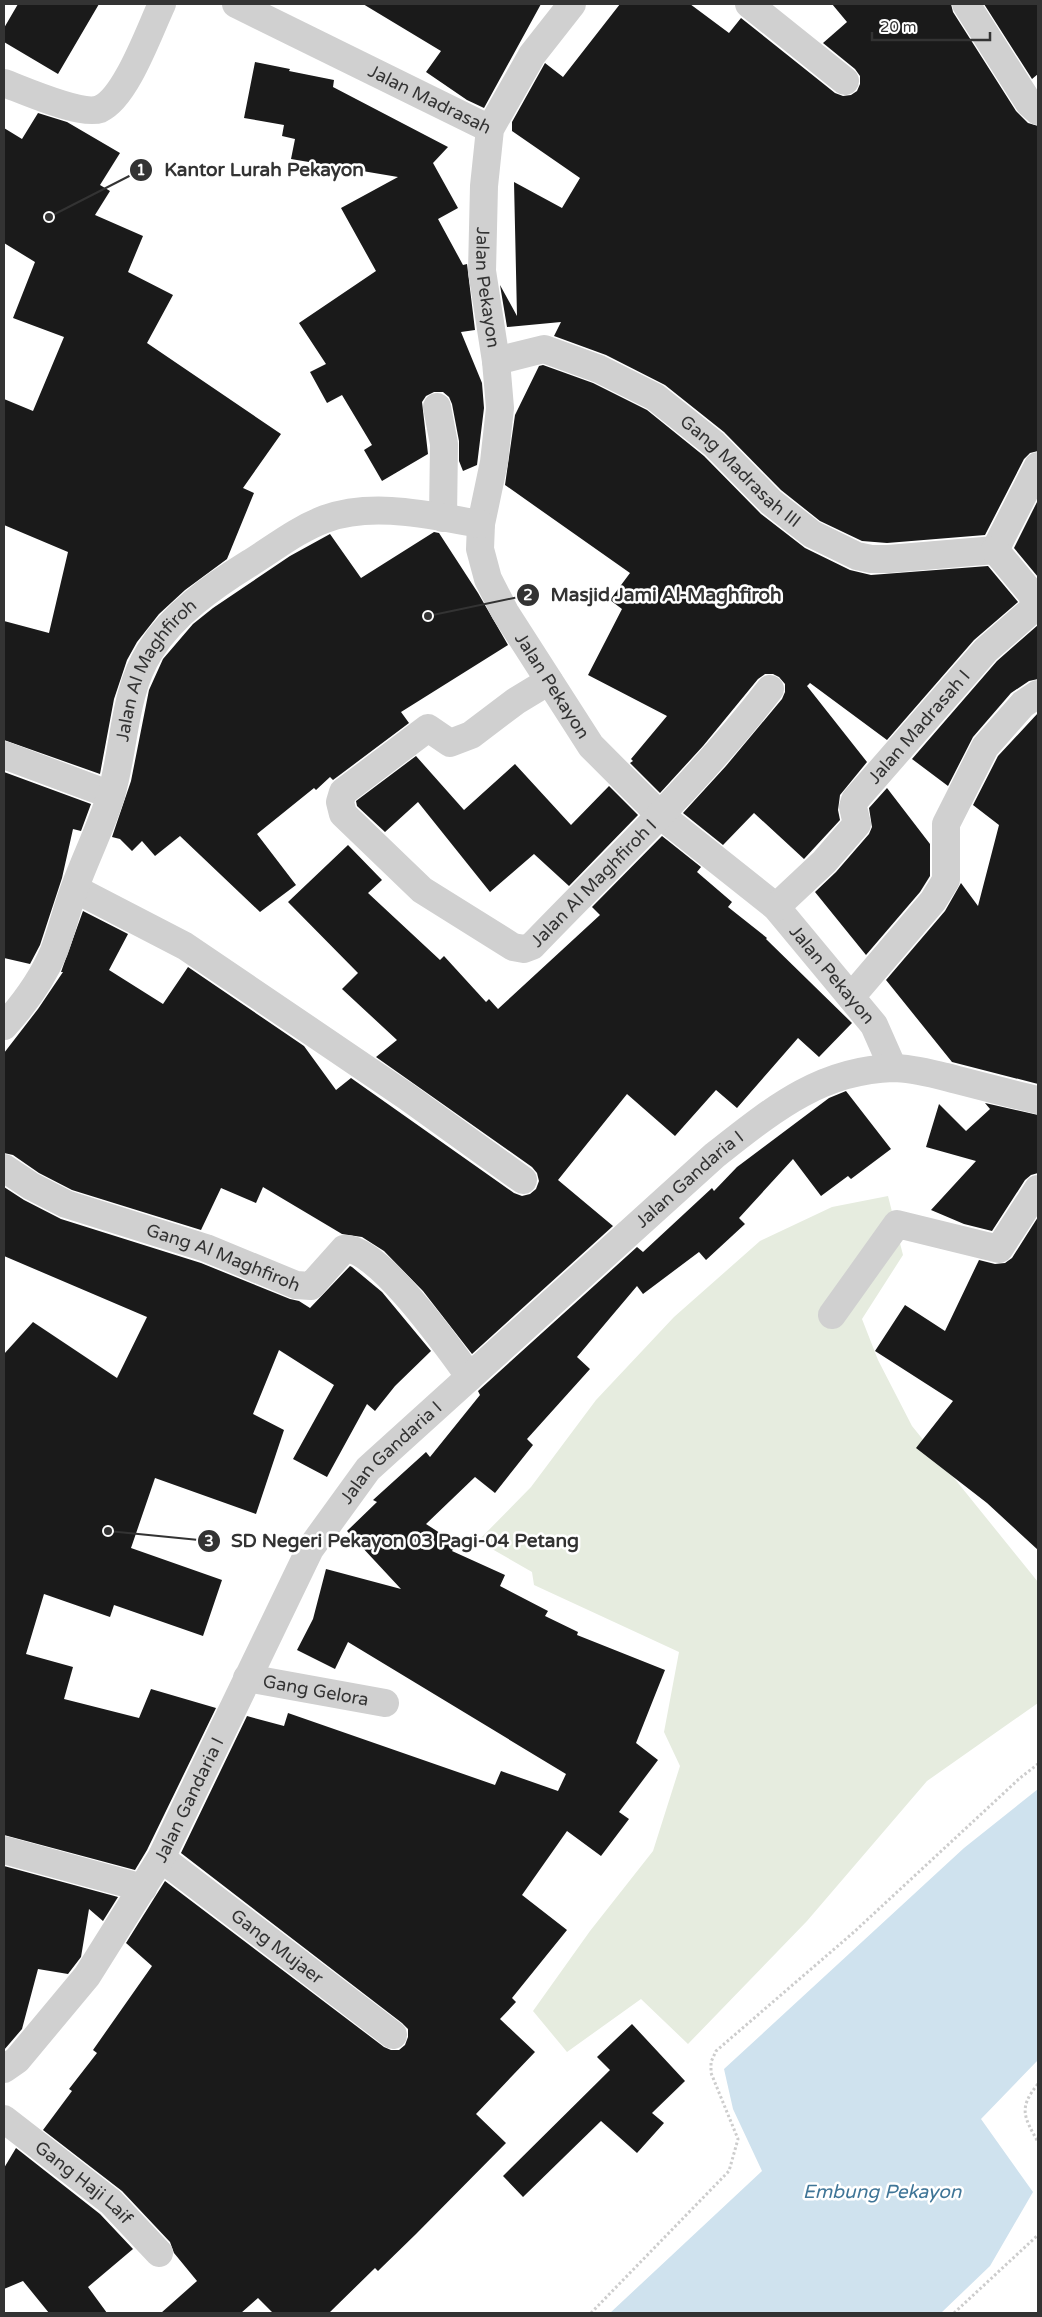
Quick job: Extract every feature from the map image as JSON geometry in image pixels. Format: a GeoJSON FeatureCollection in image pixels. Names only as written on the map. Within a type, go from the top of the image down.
{"type":"FeatureCollection","features":[{"type":"Feature","properties":{"kind":"street"},"geometry":{"type":"LineString","coordinates":[[4,83],[81,110],[99,109],[114,97],[124,85],[162,4]]}},
{"type":"Feature","properties":{"kind":"street","name":"Jalan Madrasah"},"geometry":{"type":"LineString","coordinates":[[236,4],[269,12],[490,129],[532,55],[572,4]]}},
{"type":"Feature","properties":{"kind":"street"},"geometry":{"type":"LineString","coordinates":[[748,4],[845,80]]}},
{"type":"Feature","properties":{"kind":"street"},"geometry":{"type":"LineString","coordinates":[[966,4],[1029,103],[1038,111]]}},
{"type":"Feature","properties":{"kind":"street","name":"Jalan Pekayon"},"geometry":{"type":"LineString","coordinates":[[490,129],[484,186],[482,271],[496,360],[500,408],[498,434],[481,524],[480,549],[488,579],[504,612],[591,746],[659,814],[776,907],[874,1025],[893,1068]]}},
{"type":"Feature","properties":{"kind":"street","name":"Gang Madrasah III"},"geometry":{"type":"LineString","coordinates":[[496,360],[534,350],[550,350],[599,369],[655,396],[714,444],[771,502],[812,534],[857,556],[871,559],[888,559],[995,550]]}},
{"type":"Feature","properties":{"kind":"street"},"geometry":{"type":"LineString","coordinates":[[437,407],[444,444],[443,518]]}},
{"type":"Feature","properties":{"kind":"street"},"geometry":{"type":"LineString","coordinates":[[995,550],[1038,466]]}},
{"type":"Feature","properties":{"kind":"street","name":"Jalan Al Maghfiroh"},"geometry":{"type":"LineString","coordinates":[[4,1026],[28,998],[50,959],[111,795],[136,677],[150,651],[167,628],[184,611],[238,570],[300,531],[325,519],[355,512],[385,511],[481,524]]}},
{"type":"Feature","properties":{"kind":"street","name":"Jalan Madrasah I"},"geometry":{"type":"LineString","coordinates":[[776,907],[824,862],[856,824],[853,807],[854,800],[986,650],[1032,609],[1034,599],[1030,592],[995,550]]}},
{"type":"Feature","properties":{"kind":"street","name":"Jalan Al Maghfiroh I"},"geometry":{"type":"LineString","coordinates":[[549,681],[516,701],[471,734],[450,743],[428,728],[343,792],[340,802],[343,814],[422,890],[513,947],[524,949],[532,946],[659,814]]}},
{"type":"Feature","properties":{"kind":"street"},"geometry":{"type":"LineString","coordinates":[[659,814],[737,731],[770,689]]}},
{"type":"Feature","properties":{"kind":"street"},"geometry":{"type":"LineString","coordinates":[[851,997],[933,901],[946,880],[946,824],[985,747],[1023,704],[1038,694]]}},
{"type":"Feature","properties":{"kind":"street"},"geometry":{"type":"LineString","coordinates":[[4,755],[111,795]]}},
{"type":"Feature","properties":{"kind":"street"},"geometry":{"type":"LineString","coordinates":[[75,888],[185,946],[406,1096],[523,1180]]}},
{"type":"Feature","properties":{"kind":"street","name":"Jalan Gandaria I"},"geometry":{"type":"LineString","coordinates":[[4,2069],[17,2060],[87,1976],[143,1888],[161,1858],[310,1549],[368,1469],[715,1155],[757,1122],[808,1088],[848,1074],[893,1068],[924,1072],[1038,1100]]}},
{"type":"Feature","properties":{"kind":"street","name":"Gang Al Maghfiroh"},"geometry":{"type":"LineString","coordinates":[[4,1168],[31,1186],[66,1204],[206,1248],[302,1286],[311,1286],[344,1249],[357,1250],[402,1289],[470,1377]]}},
{"type":"Feature","properties":{"kind":"street"},"geometry":{"type":"LineString","coordinates":[[832,1315],[897,1224],[999,1249],[1038,1189]]}},
{"type":"Feature","properties":{"kind":"street","name":"Gang Gelora"},"geometry":{"type":"LineString","coordinates":[[247,1678],[385,1703]]}},
{"type":"Feature","properties":{"kind":"street"},"geometry":{"type":"LineString","coordinates":[[4,1850],[143,1888]]}},
{"type":"Feature","properties":{"kind":"street","name":"Gang Mujaer"},"geometry":{"type":"LineString","coordinates":[[161,1858],[394,2035]]}},
{"type":"Feature","properties":{"kind":"street","name":"Gang Haji Laif"},"geometry":{"type":"LineString","coordinates":[[4,2119],[111,2202],[159,2253]]}},
{"type":"Feature","properties":{"kind":"path"},"geometry":{"type":"LineString","coordinates":[[590,2313],[729,2171],[738,2139],[711,2073],[711,2062],[716,2051],[854,1932],[1020,1778],[1038,1764]]}},
{"type":"Feature","properties":{"kind":"path"},"geometry":{"type":"LineString","coordinates":[[1038,2084],[1024,2106],[1025,2119],[1038,2142]]}},
{"type":"Feature","properties":{"kind":"path"},"geometry":{"type":"LineString","coordinates":[[954,2313],[1038,2235]]}},
{"type":"Feature","properties":{"kind":"shaded area"},"geometry":{"type":"Polygon","coordinates":[[[888,1196],[903,1255],[862,1319],[878,1360],[912,1426],[1038,1582],[1038,1703],[927,1781],[807,1921],[688,2044],[641,1999],[567,2052],[533,2011],[590,1931],[653,1851],[680,1766],[664,1732],[679,1652],[534,1585],[532,1572],[478,1541],[531,1487],[596,1400],[674,1317],[760,1241],[832,1207],[888,1196]]]}},
{"type":"Feature","properties":{"kind":"water","name":"Embung Pekayon"},"geometry":{"type":"Polygon","coordinates":[[[1038,1789],[1038,2060],[981,2119],[1033,2192],[990,2266],[941,2313],[610,2313],[762,2171],[733,2109],[724,2069],[964,1848],[1038,1789]]]}},
{"type":"Feature","properties":{"kind":"building"},"geometry":{"type":"Polygon","coordinates":[[[18,4],[99,4],[58,74],[4,42],[4,28],[18,4]]]}},
{"type":"Feature","properties":{"kind":"building"},"geometry":{"type":"Polygon","coordinates":[[[363,4],[541,4],[484,108],[467,100],[426,72],[441,51],[363,4]]]}},
{"type":"Feature","properties":{"kind":"building"},"geometry":{"type":"Polygon","coordinates":[[[620,4],[690,4],[729,33],[741,18],[835,93],[843,96],[851,95],[857,91],[860,84],[860,76],[855,69],[823,43],[847,22],[832,4],[951,4],[953,12],[1016,111],[1028,123],[1038,126],[1038,451],[1030,453],[1024,459],[985,535],[887,543],[862,541],[820,521],[781,490],[724,432],[665,385],[606,355],[554,336],[561,322],[507,327],[500,285],[517,316],[514,182],[562,208],[580,178],[512,131],[512,122],[545,63],[563,77],[620,4]]]}},
{"type":"Feature","properties":{"kind":"building"},"geometry":{"type":"Polygon","coordinates":[[[984,4],[1038,4],[1038,74],[1032,79],[984,4]]]}},
{"type":"Feature","properties":{"kind":"building"},"geometry":{"type":"Polygon","coordinates":[[[255,62],[334,80],[333,87],[448,147],[433,163],[458,208],[438,219],[463,265],[467,264],[475,330],[461,332],[482,383],[484,408],[477,465],[463,471],[459,461],[459,441],[452,404],[449,397],[443,392],[434,392],[426,396],[422,402],[428,454],[382,481],[364,450],[372,445],[342,395],[327,403],[310,372],[326,364],[299,323],[376,271],[341,208],[398,177],[291,159],[295,139],[282,136],[284,125],[244,118],[255,62]]]}},
{"type":"Feature","properties":{"kind":"building"},"geometry":{"type":"Polygon","coordinates":[[[38,113],[67,122],[120,153],[100,185],[110,191],[95,215],[143,236],[128,272],[173,295],[147,343],[281,434],[243,488],[254,493],[227,559],[185,590],[159,614],[137,642],[127,660],[114,699],[100,774],[4,740],[4,621],[49,633],[68,552],[4,525],[4,399],[33,411],[64,337],[13,318],[35,262],[4,243],[4,128],[22,139],[38,113]]]}},
{"type":"Feature","properties":{"kind":"building"},"geometry":{"type":"Polygon","coordinates":[[[543,365],[593,383],[647,410],[704,456],[761,514],[805,548],[850,570],[871,575],[988,566],[1018,602],[974,640],[887,740],[810,683],[807,686],[867,762],[840,795],[838,810],[840,820],[804,859],[754,813],[723,845],[683,813],[726,766],[782,699],[785,692],[785,684],[779,677],[773,674],[765,674],[758,679],[703,746],[660,793],[630,763],[633,761],[631,759],[667,716],[588,675],[622,609],[610,600],[630,573],[505,485],[515,415],[539,366],[543,365]]]}},
{"type":"Feature","properties":{"kind":"building"},"geometry":{"type":"Polygon","coordinates":[[[1038,500],[1038,577],[1014,548],[1038,500]]]}},
{"type":"Feature","properties":{"kind":"building"},"geometry":{"type":"Polygon","coordinates":[[[434,532],[439,533],[478,593],[508,645],[401,712],[409,723],[333,780],[330,777],[316,790],[314,788],[257,834],[296,885],[260,912],[180,836],[155,856],[142,841],[132,851],[120,839],[112,837],[131,781],[149,690],[163,659],[193,624],[213,608],[290,556],[330,534],[361,578],[434,532]]]}},
{"type":"Feature","properties":{"kind":"building"},"geometry":{"type":"Polygon","coordinates":[[[1038,625],[1038,679],[1029,681],[1011,693],[973,737],[948,786],[912,759],[997,661],[1038,625]]]}},
{"type":"Feature","properties":{"kind":"building"},"geometry":{"type":"Polygon","coordinates":[[[1038,713],[1038,1084],[952,1062],[886,980],[945,911],[961,883],[978,906],[999,825],[973,805],[998,756],[1038,713]]]}},
{"type":"Feature","properties":{"kind":"building"},"geometry":{"type":"Polygon","coordinates":[[[416,756],[464,810],[515,764],[571,825],[609,786],[638,815],[569,886],[534,854],[490,892],[418,802],[385,832],[357,806],[356,801],[416,756]]]}},
{"type":"Feature","properties":{"kind":"building"},"geometry":{"type":"Polygon","coordinates":[[[4,772],[91,804],[81,831],[73,829],[62,878],[40,945],[30,964],[4,958],[4,772]]]}},
{"type":"Feature","properties":{"kind":"building"},"geometry":{"type":"Polygon","coordinates":[[[887,788],[930,844],[930,876],[920,892],[866,955],[815,892],[836,872],[869,834],[872,827],[869,808],[887,788]]]}},
{"type":"Feature","properties":{"kind":"building"},"geometry":{"type":"Polygon","coordinates":[[[662,836],[701,867],[697,872],[732,902],[728,907],[767,938],[852,1023],[819,1057],[798,1038],[737,1108],[716,1090],[675,1136],[627,1094],[558,1180],[613,1226],[472,1354],[423,1291],[384,1251],[362,1237],[342,1234],[263,1187],[256,1203],[221,1188],[201,1230],[72,1190],[39,1173],[13,1155],[4,1153],[4,1053],[38,1009],[63,972],[61,972],[83,911],[128,934],[109,970],[163,1004],[188,967],[304,1046],[336,1090],[351,1078],[514,1193],[522,1196],[530,1194],[536,1189],[539,1181],[537,1173],[532,1167],[376,1057],[397,1040],[342,989],[358,973],[288,902],[348,845],[382,880],[368,893],[440,960],[444,956],[486,1002],[489,999],[498,1009],[600,915],[592,907],[662,836]]]}},
{"type":"Feature","properties":{"kind":"building"},"geometry":{"type":"Polygon","coordinates":[[[846,1091],[891,1149],[851,1179],[848,1176],[821,1196],[793,1159],[739,1218],[745,1224],[706,1260],[699,1252],[643,1294],[637,1286],[577,1357],[590,1369],[527,1439],[533,1445],[495,1493],[475,1477],[426,1524],[457,1544],[452,1551],[505,1575],[500,1586],[548,1611],[545,1616],[578,1632],[577,1635],[665,1670],[636,1743],[658,1760],[619,1812],[629,1819],[601,1856],[567,1831],[522,1895],[567,1930],[512,1998],[516,2002],[500,2019],[535,2052],[476,2114],[506,2143],[378,2271],[375,2268],[329,2313],[273,2313],[258,2298],[241,2313],[161,2313],[197,2281],[174,2253],[170,2242],[122,2191],[43,2130],[72,2091],[69,2089],[97,2053],[93,2050],[152,1966],[126,1943],[165,1881],[384,2047],[391,2050],[399,2050],[405,2045],[408,2037],[408,2029],[402,2023],[181,1853],[247,1716],[284,1726],[288,1713],[495,1785],[501,1771],[558,1791],[566,1774],[348,1642],[335,1669],[297,1650],[313,1619],[326,1569],[401,1589],[347,1531],[377,1502],[373,1500],[426,1452],[430,1457],[480,1395],[478,1391],[637,1247],[643,1252],[712,1188],[714,1191],[737,1167],[829,1098],[846,1091]]]}},
{"type":"Feature","properties":{"kind":"building"},"geometry":{"type":"Polygon","coordinates":[[[985,1103],[1038,1115],[1038,1173],[1031,1175],[1025,1180],[992,1231],[964,1224],[931,1210],[976,1161],[926,1147],[939,1104],[966,1131],[990,1109],[985,1103]]]}},
{"type":"Feature","properties":{"kind":"building"},"geometry":{"type":"Polygon","coordinates":[[[4,1187],[24,1200],[61,1219],[201,1263],[299,1301],[310,1308],[350,1266],[382,1292],[431,1351],[395,1386],[375,1411],[367,1404],[327,1477],[293,1459],[334,1385],[279,1350],[253,1414],[284,1430],[256,1514],[155,1478],[131,1548],[222,1580],[203,1636],[114,1605],[110,1617],[44,1594],[26,1654],[73,1667],[64,1699],[139,1718],[151,1689],[216,1708],[147,1850],[135,1870],[4,1835],[4,1354],[33,1322],[117,1378],[147,1317],[4,1256],[4,1187]]]}},
{"type":"Feature","properties":{"kind":"building"},"geometry":{"type":"Polygon","coordinates":[[[1038,1217],[1038,1550],[987,1503],[916,1448],[953,1401],[875,1351],[905,1305],[945,1331],[979,1260],[995,1264],[1005,1263],[1012,1258],[1038,1217]]]}},
{"type":"Feature","properties":{"kind":"building"},"geometry":{"type":"Polygon","coordinates":[[[4,1866],[118,1897],[103,1921],[89,1909],[81,1957],[68,1974],[38,1969],[22,2029],[4,2050],[4,1866]]]}},
{"type":"Feature","properties":{"kind":"building"},"geometry":{"type":"Polygon","coordinates":[[[632,2024],[685,2081],[652,2113],[664,2123],[637,2153],[601,2121],[523,2197],[503,2176],[610,2070],[597,2057],[632,2024]]]}},
{"type":"Feature","properties":{"kind":"building"},"geometry":{"type":"Polygon","coordinates":[[[16,2148],[100,2214],[133,2249],[88,2287],[107,2313],[49,2313],[23,2281],[4,2289],[4,2168],[16,2148]]]}},
{"type":"Feature","properties":{"kind":"place","name":"Kantor Lurah Pekayon"},"geometry":{"type":"Point","coordinates":[49,217]}},
{"type":"Feature","properties":{"kind":"place","name":"Masjid Jami Al-Maghfiroh"},"geometry":{"type":"Point","coordinates":[428,616]}},
{"type":"Feature","properties":{"kind":"place","name":"SD Negeri Pekayon 03 Pagi-04 Petang"},"geometry":{"type":"Point","coordinates":[108,1531]}}]}
